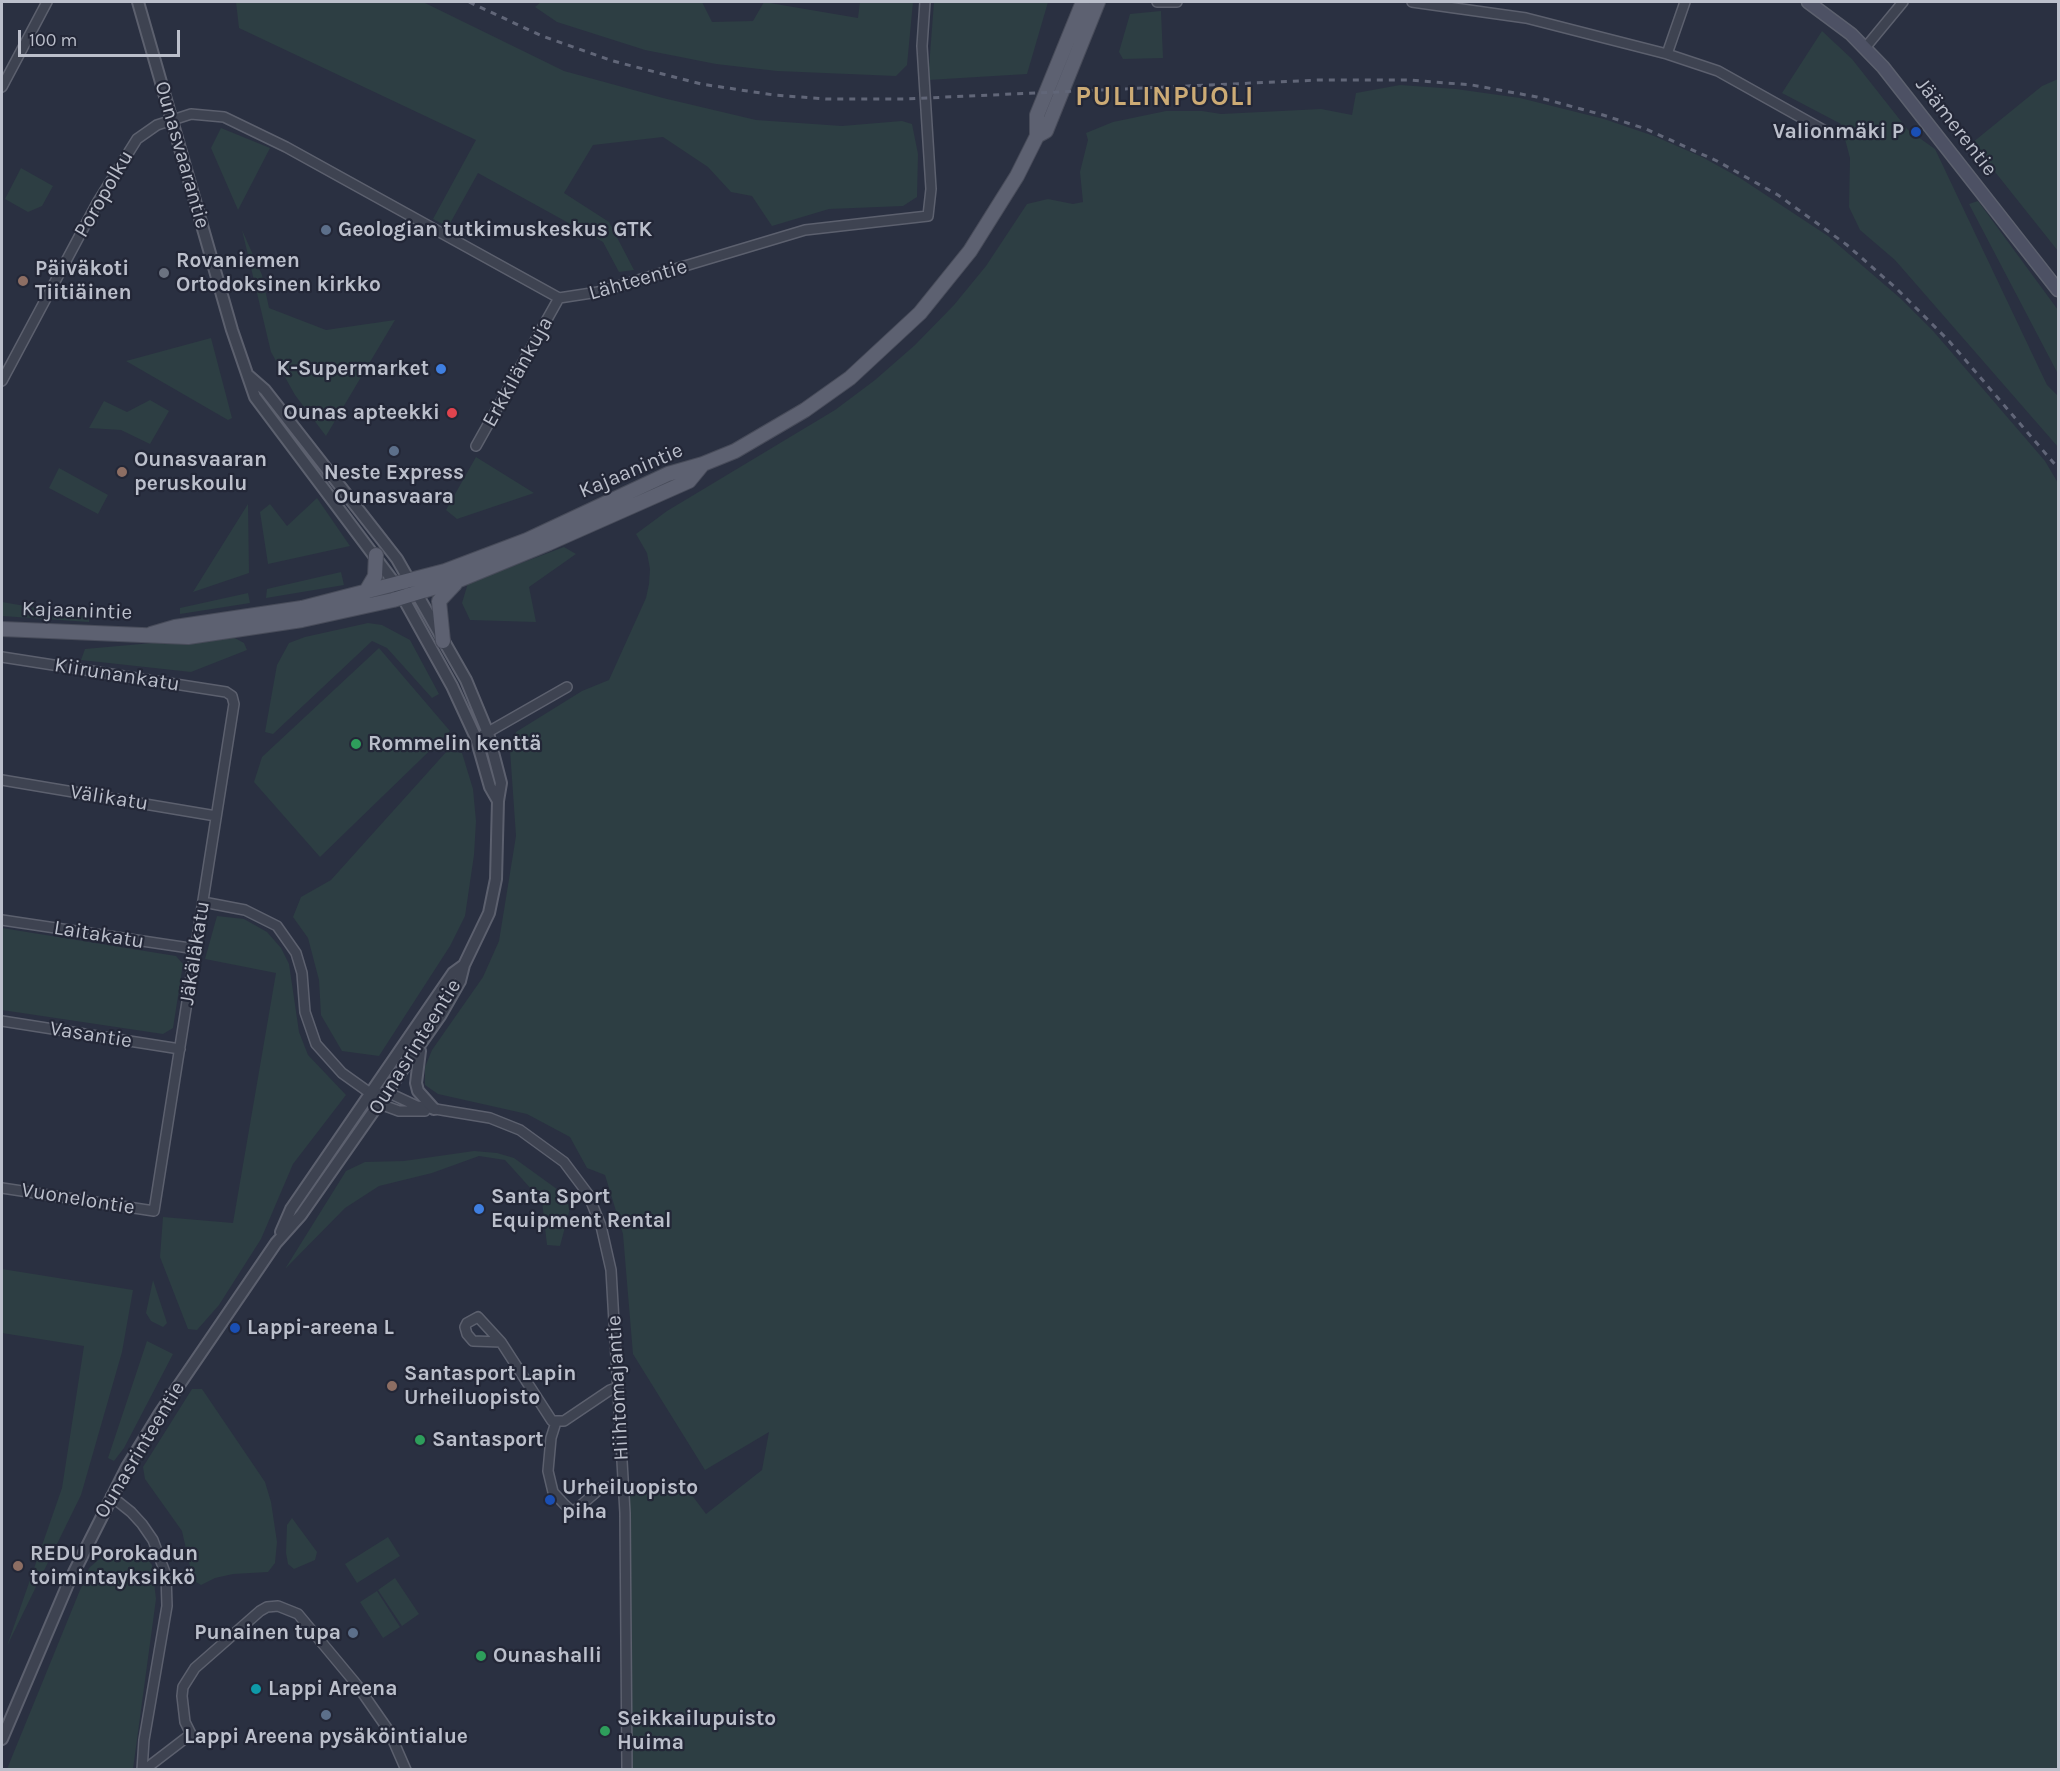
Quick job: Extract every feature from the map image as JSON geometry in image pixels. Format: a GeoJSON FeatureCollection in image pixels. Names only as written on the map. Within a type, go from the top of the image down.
{"type":"FeatureCollection","features":[{"type":"Feature","properties":{"kind":"main road"},"geometry":{"type":"LineString","coordinates":[[703,464],[735,451],[826,396],[850,378],[920,313],[970,251],[998,208],[1037,136],[1037,114],[1083,2]]}},
{"type":"Feature","properties":{"kind":"main road"},"geometry":{"type":"LineString","coordinates":[[1037,136],[1047,131],[1098,2]]}},
{"type":"Feature","properties":{"kind":"main road","name":"Jäämerentie"},"geometry":{"type":"LineString","coordinates":[[1808,2],[1851,34],[1908,97],[2058,290]]}},
{"type":"Feature","properties":{"kind":"main road","name":"Kajaanintie"},"geometry":{"type":"LineString","coordinates":[[414,587],[459,580],[689,481],[703,464]]}},
{"type":"Feature","properties":{"kind":"main road","name":"Kajaanintie"},"geometry":{"type":"LineString","coordinates":[[2,629],[188,637],[302,620],[414,587],[527,540],[668,474],[703,464]]}},
{"type":"Feature","properties":{"kind":"main road"},"geometry":{"type":"LineString","coordinates":[[365,593],[375,576],[376,555]]}},
{"type":"Feature","properties":{"kind":"main road"},"geometry":{"type":"LineString","coordinates":[[442,641],[439,602],[459,580]]}},
{"type":"Feature","properties":{"kind":"main road","name":"Kajaanintie"},"geometry":{"type":"LineString","coordinates":[[151,634],[175,627],[302,608],[365,593],[400,591]]}},
{"type":"Feature","properties":{"kind":"street"},"geometry":{"type":"LineString","coordinates":[[2,87],[47,2]]}},
{"type":"Feature","properties":{"kind":"street","name":"Ounasvaarantie"},"geometry":{"type":"LineString","coordinates":[[138,2],[232,330],[252,389],[263,410],[300,454],[376,555],[400,591]]}},
{"type":"Feature","properties":{"kind":"street","name":"Lähteentie"},"geometry":{"type":"LineString","coordinates":[[172,120],[201,114],[224,117],[286,147],[559,298],[598,292],[805,230],[928,216],[931,189],[922,40],[925,2]]}},
{"type":"Feature","properties":{"kind":"street"},"geometry":{"type":"LineString","coordinates":[[1157,2],[1177,2]]}},
{"type":"Feature","properties":{"kind":"street"},"geometry":{"type":"LineString","coordinates":[[1412,2],[1526,18],[1667,54],[1718,71],[1827,132]]}},
{"type":"Feature","properties":{"kind":"street"},"geometry":{"type":"LineString","coordinates":[[1667,54],[1685,2]]}},
{"type":"Feature","properties":{"kind":"street"},"geometry":{"type":"LineString","coordinates":[[1864,48],[1903,2]]}},
{"type":"Feature","properties":{"kind":"street","name":"Poropolku"},"geometry":{"type":"LineString","coordinates":[[2,381],[97,203],[129,151],[145,131],[172,120]]}},
{"type":"Feature","properties":{"kind":"street","name":"Erkkilänkuja"},"geometry":{"type":"LineString","coordinates":[[476,446],[559,298]]}},
{"type":"Feature","properties":{"kind":"street","name":"Ounasvaarantie"},"geometry":{"type":"LineString","coordinates":[[249,376],[265,390],[310,446],[397,559],[414,587]]}},
{"type":"Feature","properties":{"kind":"street","name":"Ounasrinteentie"},"geometry":{"type":"LineString","coordinates":[[2,1739],[68,1584],[111,1496],[160,1413],[276,1243],[301,1215],[423,1042],[460,981],[464,965],[489,913],[496,879],[498,801],[501,783],[488,733],[466,680],[442,641],[414,587]]}},
{"type":"Feature","properties":{"kind":"street","name":"Ounasrinteentie"},"geometry":{"type":"LineString","coordinates":[[400,591],[452,686],[476,738],[490,787],[498,801]]}},
{"type":"Feature","properties":{"kind":"street","name":"Kiirunankatu"},"geometry":{"type":"LineString","coordinates":[[2,657],[226,692],[232,696]]}},
{"type":"Feature","properties":{"kind":"street"},"geometry":{"type":"LineString","coordinates":[[476,738],[567,687]]}},
{"type":"Feature","properties":{"kind":"street","name":"Jäkäläkatu"},"geometry":{"type":"LineString","coordinates":[[154,1211],[234,704],[232,696]]}},
{"type":"Feature","properties":{"kind":"street","name":"Välikatu"},"geometry":{"type":"LineString","coordinates":[[2,780],[216,816]]}},
{"type":"Feature","properties":{"kind":"street","name":"Hiihtomajantie"},"geometry":{"type":"LineString","coordinates":[[203,902],[234,907],[265,919],[288,938],[296,953],[302,973],[305,1012],[316,1044],[342,1073],[380,1104],[413,1113],[434,1109]]}},
{"type":"Feature","properties":{"kind":"street","name":"Laitakatu"},"geometry":{"type":"LineString","coordinates":[[2,920],[196,949]]}},
{"type":"Feature","properties":{"kind":"street","name":"Ounasrinteentie"},"geometry":{"type":"LineString","coordinates":[[276,1243],[291,1209],[453,973],[464,965]]}},
{"type":"Feature","properties":{"kind":"street","name":"Vasantie"},"geometry":{"type":"LineString","coordinates":[[2,1021],[180,1049]]}},
{"type":"Feature","properties":{"kind":"street"},"geometry":{"type":"LineString","coordinates":[[423,1042],[418,1058],[416,1083],[418,1091],[434,1109]]}},
{"type":"Feature","properties":{"kind":"street"},"geometry":{"type":"LineString","coordinates":[[370,1094],[389,1092]]}},
{"type":"Feature","properties":{"kind":"street","name":"Hiihtomajantie"},"geometry":{"type":"LineString","coordinates":[[389,1092],[408,1103],[490,1118],[520,1130],[564,1162],[588,1194],[602,1226],[608,1250],[623,1485],[627,1586],[627,1770]]}},
{"type":"Feature","properties":{"kind":"street","name":"Vuonelontie"},"geometry":{"type":"LineString","coordinates":[[2,1188],[154,1211]]}},
{"type":"Feature","properties":{"kind":"street"},"geometry":{"type":"LineString","coordinates":[[501,1342],[552,1421],[564,1420],[618,1387]]}},
{"type":"Feature","properties":{"kind":"street"},"geometry":{"type":"LineString","coordinates":[[556,1422],[551,1438],[548,1472],[550,1486],[558,1499],[573,1512],[600,1488],[623,1485]]}},
{"type":"Feature","properties":{"kind":"street"},"geometry":{"type":"LineString","coordinates":[[111,1496],[132,1512],[153,1540],[162,1559],[168,1590],[144,1740],[143,1770]]}},
{"type":"Feature","properties":{"kind":"street"},"geometry":{"type":"LineString","coordinates":[[143,1770],[191,1734],[185,1722],[182,1696],[183,1687],[195,1668],[267,1606],[278,1606],[298,1614],[357,1684],[389,1731],[405,1770]]}},
{"type":"Feature","properties":{"kind":"shaded area"},"geometry":{"type":"Polygon","coordinates":[[[236,2],[423,2],[564,71],[663,98],[756,120],[842,126],[902,121],[912,124],[918,154],[917,197],[903,206],[829,209],[772,226],[752,196],[731,192],[708,167],[663,137],[593,145],[564,193],[609,222],[634,270],[619,272],[603,242],[478,173],[448,227],[433,219],[476,140],[239,28],[236,2]]]}},
{"type":"Feature","properties":{"kind":"shaded area"},"geometry":{"type":"Polygon","coordinates":[[[541,2],[702,2],[712,22],[753,21],[764,2],[858,18],[860,2],[913,2],[907,65],[896,76],[777,71],[716,64],[645,50],[557,22],[535,7],[541,2]]]}},
{"type":"Feature","properties":{"kind":"shaded area"},"geometry":{"type":"Polygon","coordinates":[[[934,2],[1048,2],[1027,74],[928,80],[934,2]]]}},
{"type":"Feature","properties":{"kind":"shaded area"},"geometry":{"type":"Polygon","coordinates":[[[1161,11],[1163,58],[1123,59],[1119,52],[1130,14],[1161,11]]]}},
{"type":"Feature","properties":{"kind":"shaded area"},"geometry":{"type":"Polygon","coordinates":[[[1822,31],[1852,59],[1908,130],[1935,149],[2047,385],[2058,396],[2058,447],[1895,260],[1860,230],[1849,207],[1850,158],[1841,124],[1782,93],[1822,31]]]}},
{"type":"Feature","properties":{"kind":"shaded area"},"geometry":{"type":"Polygon","coordinates":[[[2058,79],[2058,251],[1972,143],[2042,86],[2058,79]]]}},
{"type":"Feature","properties":{"kind":"shaded area"},"geometry":{"type":"Polygon","coordinates":[[[1400,85],[1456,89],[1520,98],[1604,119],[1654,136],[1702,157],[1740,178],[1828,236],[1900,298],[1934,332],[2045,461],[2058,483],[2058,1769],[627,1769],[623,1485],[635,1490],[688,1490],[706,1514],[762,1470],[769,1432],[705,1470],[633,1354],[623,1234],[605,1175],[587,1168],[570,1137],[527,1114],[438,1094],[425,1085],[425,1067],[432,1050],[483,977],[499,941],[516,836],[510,750],[516,732],[582,691],[609,680],[646,598],[649,584],[650,569],[647,553],[636,534],[667,511],[835,410],[875,380],[915,345],[954,305],[986,266],[1027,204],[1048,199],[1073,204],[1083,202],[1080,172],[1088,140],[1086,133],[1113,122],[1166,111],[1202,111],[1221,114],[1321,109],[1352,115],[1356,93],[1400,85]]]}},
{"type":"Feature","properties":{"kind":"shaded area"},"geometry":{"type":"Polygon","coordinates":[[[221,128],[270,148],[238,210],[211,148],[221,128]]]}},
{"type":"Feature","properties":{"kind":"shaded area"},"geometry":{"type":"Polygon","coordinates":[[[21,168],[53,186],[42,206],[28,212],[5,199],[21,168]]]}},
{"type":"Feature","properties":{"kind":"shaded area"},"geometry":{"type":"Polygon","coordinates":[[[1978,201],[2058,310],[2058,374],[1969,204],[1978,201]]]}},
{"type":"Feature","properties":{"kind":"shaded area"},"geometry":{"type":"Polygon","coordinates":[[[242,230],[262,275],[269,308],[326,330],[395,320],[326,436],[295,395],[271,352],[242,230]]]}},
{"type":"Feature","properties":{"kind":"shaded area"},"geometry":{"type":"Polygon","coordinates":[[[211,338],[232,418],[228,420],[126,361],[211,338]]]}},
{"type":"Feature","properties":{"kind":"shaded area"},"geometry":{"type":"Polygon","coordinates":[[[150,400],[169,411],[150,444],[121,430],[89,428],[104,401],[127,412],[150,400]]]}},
{"type":"Feature","properties":{"kind":"shaded area"},"geometry":{"type":"Polygon","coordinates":[[[476,457],[534,493],[457,519],[446,510],[476,457]]]}},
{"type":"Feature","properties":{"kind":"shaded area"},"geometry":{"type":"Polygon","coordinates":[[[59,468],[108,495],[98,514],[49,488],[59,468]]]}},
{"type":"Feature","properties":{"kind":"shaded area"},"geometry":{"type":"Polygon","coordinates":[[[317,498],[350,546],[268,564],[260,512],[270,504],[287,526],[317,498]]]}},
{"type":"Feature","properties":{"kind":"shaded area"},"geometry":{"type":"Polygon","coordinates":[[[248,504],[249,573],[193,592],[248,504]]]}},
{"type":"Feature","properties":{"kind":"shaded area"},"geometry":{"type":"Polygon","coordinates":[[[564,547],[576,554],[529,587],[536,622],[470,620],[462,603],[468,583],[564,547]]]}},
{"type":"Feature","properties":{"kind":"shaded area"},"geometry":{"type":"Polygon","coordinates":[[[341,572],[344,585],[266,598],[267,589],[341,572]]]}},
{"type":"Feature","properties":{"kind":"shaded area"},"geometry":{"type":"Polygon","coordinates":[[[248,593],[250,603],[180,614],[180,608],[248,593]]]}},
{"type":"Feature","properties":{"kind":"shaded area"},"geometry":{"type":"Polygon","coordinates":[[[2,602],[89,617],[89,622],[2,616],[2,602]]]}},
{"type":"Feature","properties":{"kind":"shaded area"},"geometry":{"type":"Polygon","coordinates":[[[368,623],[382,625],[410,640],[439,694],[432,698],[387,648],[372,641],[273,734],[265,732],[277,665],[289,643],[305,637],[368,623]]]}},
{"type":"Feature","properties":{"kind":"shaded area"},"geometry":{"type":"Polygon","coordinates":[[[231,636],[244,643],[247,650],[191,672],[81,660],[85,649],[231,636]]]}},
{"type":"Feature","properties":{"kind":"shaded area","name":"Rommelin kenttä"},"geometry":{"type":"Polygon","coordinates":[[[379,648],[450,731],[320,857],[254,782],[262,757],[379,648]]]}},
{"type":"Feature","properties":{"kind":"shaded area"},"geometry":{"type":"Polygon","coordinates":[[[447,751],[462,753],[473,789],[476,821],[474,855],[465,916],[450,946],[379,1056],[342,1051],[321,1015],[319,980],[308,938],[293,917],[301,897],[331,880],[447,751]]]}},
{"type":"Feature","properties":{"kind":"shaded area"},"geometry":{"type":"Polygon","coordinates":[[[217,916],[244,919],[267,932],[281,948],[289,964],[299,1032],[308,1055],[346,1095],[293,1164],[261,1239],[219,1305],[197,1330],[188,1329],[160,1257],[163,1217],[233,1223],[276,973],[205,959],[217,916]]]}},
{"type":"Feature","properties":{"kind":"shaded area"},"geometry":{"type":"Polygon","coordinates":[[[2,928],[176,956],[183,964],[173,1028],[163,1034],[2,1010],[2,928]]]}},
{"type":"Feature","properties":{"kind":"shaded area"},"geometry":{"type":"Polygon","coordinates":[[[474,1151],[497,1153],[514,1158],[561,1192],[570,1208],[560,1246],[547,1245],[542,1201],[505,1160],[479,1156],[432,1173],[379,1186],[345,1208],[285,1269],[346,1171],[365,1162],[404,1161],[474,1151]]]}},
{"type":"Feature","properties":{"kind":"shaded area"},"geometry":{"type":"Polygon","coordinates":[[[2,1269],[133,1290],[122,1352],[81,1495],[7,1646],[62,1488],[84,1346],[2,1333],[2,1269]]]}},
{"type":"Feature","properties":{"kind":"shaded area"},"geometry":{"type":"Polygon","coordinates":[[[153,1280],[167,1323],[163,1327],[151,1321],[146,1313],[153,1280]]]}},
{"type":"Feature","properties":{"kind":"shaded area"},"geometry":{"type":"Polygon","coordinates":[[[147,1341],[173,1354],[124,1448],[114,1461],[108,1458],[147,1341]]]}},
{"type":"Feature","properties":{"kind":"shaded area"},"geometry":{"type":"Polygon","coordinates":[[[192,1389],[202,1389],[265,1482],[271,1502],[277,1542],[275,1563],[268,1572],[233,1574],[215,1578],[201,1585],[193,1580],[182,1531],[145,1479],[143,1467],[192,1389]]]}},
{"type":"Feature","properties":{"kind":"shaded area"},"geometry":{"type":"Polygon","coordinates":[[[292,1518],[317,1552],[315,1560],[294,1569],[288,1564],[286,1553],[287,1525],[292,1518]]]}},
{"type":"Feature","properties":{"kind":"shaded area"},"geometry":{"type":"Polygon","coordinates":[[[388,1537],[400,1556],[357,1583],[345,1564],[388,1537]]]}},
{"type":"Feature","properties":{"kind":"shaded area"},"geometry":{"type":"Polygon","coordinates":[[[142,1552],[152,1565],[156,1599],[133,1769],[7,1769],[89,1568],[105,1554],[142,1552]]]}},
{"type":"Feature","properties":{"kind":"shaded area"},"geometry":{"type":"Polygon","coordinates":[[[395,1578],[419,1614],[402,1626],[378,1590],[395,1578]]]}},
{"type":"Feature","properties":{"kind":"shaded area"},"geometry":{"type":"Polygon","coordinates":[[[377,1591],[400,1627],[383,1638],[360,1602],[377,1591]]]}},
{"type":"Feature","properties":{"kind":"railway"},"geometry":{"type":"LineString","coordinates":[[469,2],[542,36],[613,61],[701,84],[774,95],[826,99],[904,99],[1319,80],[1409,80],[1472,85],[1537,97],[1603,115],[1646,129],[1717,161],[1778,195],[1847,245],[1897,289],[1949,341],[2058,468]]}},
{"type":"Feature","properties":{"kind":"place","name":"Valionmäki P"},"geometry":{"type":"Point","coordinates":[1916,132]}},
{"type":"Feature","properties":{"kind":"place","name":"Geologian tutkimuskeskus GTK"},"geometry":{"type":"Point","coordinates":[326,230]}},
{"type":"Feature","properties":{"kind":"place","name":"Rovaniemen Ortodoksinen kirkko"},"geometry":{"type":"Point","coordinates":[164,273]}},
{"type":"Feature","properties":{"kind":"place","name":"Päiväkoti Tiitiäinen"},"geometry":{"type":"Point","coordinates":[23,281]}},
{"type":"Feature","properties":{"kind":"place","name":"K-Supermarket"},"geometry":{"type":"Point","coordinates":[441,369]}},
{"type":"Feature","properties":{"kind":"place","name":"Ounas apteekki"},"geometry":{"type":"Point","coordinates":[452,413]}},
{"type":"Feature","properties":{"kind":"place","name":"Neste Express Ounasvaara"},"geometry":{"type":"Point","coordinates":[394,451]}},
{"type":"Feature","properties":{"kind":"place","name":"Ounasvaaran peruskoulu"},"geometry":{"type":"Point","coordinates":[122,472]}},
{"type":"Feature","properties":{"kind":"place","name":"Rommelin kenttä"},"geometry":{"type":"Point","coordinates":[356,744]}},
{"type":"Feature","properties":{"kind":"place","name":"Santa Sport Equipment Rental"},"geometry":{"type":"Point","coordinates":[479,1209]}},
{"type":"Feature","properties":{"kind":"place","name":"Lappi-areena L"},"geometry":{"type":"Point","coordinates":[235,1328]}},
{"type":"Feature","properties":{"kind":"place","name":"Santasport Lapin Urheiluopisto"},"geometry":{"type":"Point","coordinates":[392,1386]}},
{"type":"Feature","properties":{"kind":"place","name":"Santasport"},"geometry":{"type":"Point","coordinates":[420,1440]}},
{"type":"Feature","properties":{"kind":"place","name":"Urheiluopisto piha"},"geometry":{"type":"Point","coordinates":[550,1500]}},
{"type":"Feature","properties":{"kind":"place","name":"REDU Porokadun toimintayksikkö"},"geometry":{"type":"Point","coordinates":[18,1566]}},
{"type":"Feature","properties":{"kind":"place","name":"Punainen tupa"},"geometry":{"type":"Point","coordinates":[353,1633]}},
{"type":"Feature","properties":{"kind":"place","name":"Ounashalli"},"geometry":{"type":"Point","coordinates":[481,1656]}},
{"type":"Feature","properties":{"kind":"place","name":"Lappi Areena"},"geometry":{"type":"Point","coordinates":[256,1689]}},
{"type":"Feature","properties":{"kind":"place","name":"Lappi Areena pysäköintialue"},"geometry":{"type":"Point","coordinates":[326,1715]}},
{"type":"Feature","properties":{"kind":"place","name":"Seikkailupuisto Huima"},"geometry":{"type":"Point","coordinates":[605,1731]}},
{"type":"Feature","properties":{"kind":"district","name":"PULLINPUOLI"},"geometry":{"type":"Point","coordinates":[1165,97]}}]}
